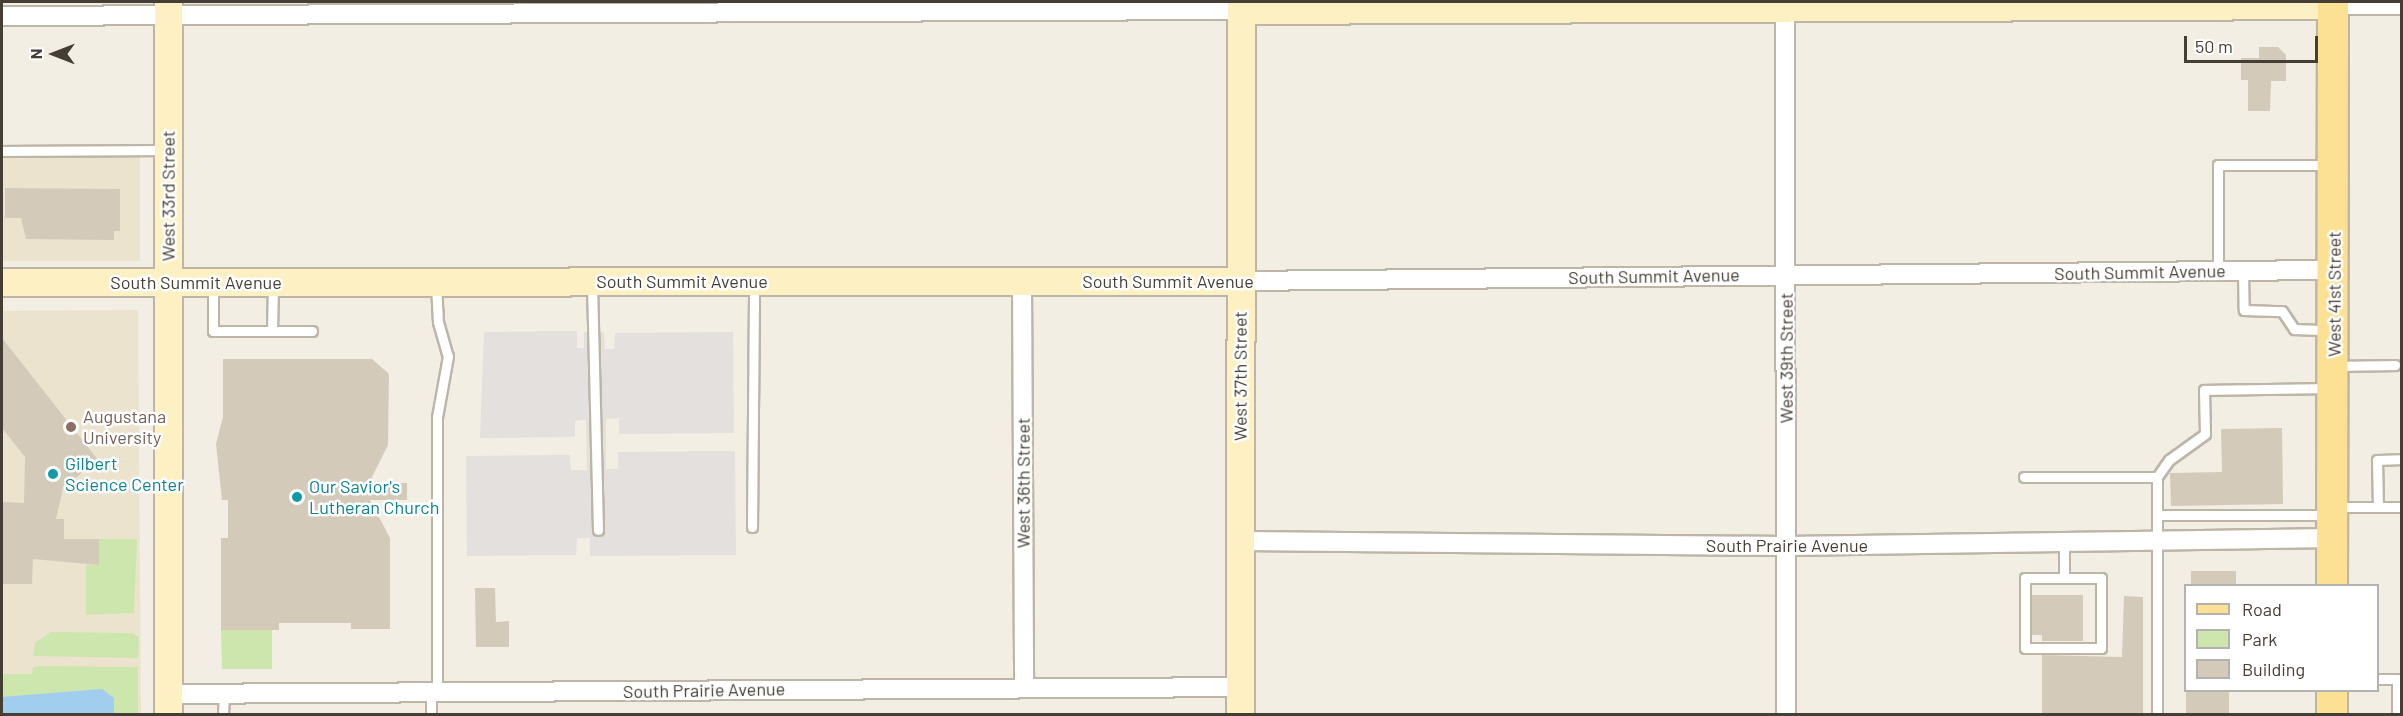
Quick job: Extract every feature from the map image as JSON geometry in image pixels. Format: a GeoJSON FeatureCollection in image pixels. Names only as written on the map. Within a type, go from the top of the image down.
{"type":"FeatureCollection","features":[{"type":"Feature","properties":{"kind":"main road","name":"West 41st Street"},"geometry":{"type":"LineString","coordinates":[[2332,584],[2333,3]]}},
{"type":"Feature","properties":{"kind":"main road"},"geometry":{"type":"LineString","coordinates":[[2332,692],[2332,714]]}},
{"type":"Feature","properties":{"kind":"street"},"geometry":{"type":"LineString","coordinates":[[2,16],[168,9],[1785,3],[2402,5]]}},
{"type":"Feature","properties":{"kind":"street","name":"West 39th Street"},"geometry":{"type":"LineString","coordinates":[[1785,3],[1786,714]]}},
{"type":"Feature","properties":{"kind":"street","name":"West 37th Street"},"geometry":{"type":"LineString","coordinates":[[1240,714],[1241,6]]}},
{"type":"Feature","properties":{"kind":"street","name":"West 33rd Street"},"geometry":{"type":"LineString","coordinates":[[168,9],[168,704]]}},
{"type":"Feature","properties":{"kind":"street","name":"South Summit Avenue"},"geometry":{"type":"LineString","coordinates":[[2,282],[1240,281],[2334,270]]}},
{"type":"Feature","properties":{"kind":"street","name":"West 36th Street"},"geometry":{"type":"LineString","coordinates":[[1022,281],[1024,686]]}},
{"type":"Feature","properties":{"kind":"street","name":"South Prairie Avenue"},"geometry":{"type":"LineString","coordinates":[[1241,541],[1786,546],[2156,541],[2332,520]]}},
{"type":"Feature","properties":{"kind":"street","name":"South Prairie Avenue"},"geometry":{"type":"LineString","coordinates":[[168,704],[224,694],[434,694],[1024,686],[1239,687]]}},
{"type":"Feature","properties":{"kind":"lane"},"geometry":{"type":"LineString","coordinates":[[2,151],[168,150]]}},
{"type":"Feature","properties":{"kind":"lane"},"geometry":{"type":"LineString","coordinates":[[2218,271],[2218,165],[2334,165]]}},
{"type":"Feature","properties":{"kind":"lane"},"geometry":{"type":"LineString","coordinates":[[2243,271],[2244,310],[2282,311],[2294,329],[2334,330]]}},
{"type":"Feature","properties":{"kind":"lane"},"geometry":{"type":"LineString","coordinates":[[431,714],[434,694],[437,417],[448,356],[438,322],[436,281]]}},
{"type":"Feature","properties":{"kind":"lane"},"geometry":{"type":"LineString","coordinates":[[592,281],[598,530]]}},
{"type":"Feature","properties":{"kind":"lane"},"geometry":{"type":"LineString","coordinates":[[752,527],[754,281]]}},
{"type":"Feature","properties":{"kind":"lane"},"geometry":{"type":"LineString","coordinates":[[213,282],[213,331],[312,331]]}},
{"type":"Feature","properties":{"kind":"lane"},"geometry":{"type":"LineString","coordinates":[[272,331],[273,282]]}},
{"type":"Feature","properties":{"kind":"lane"},"geometry":{"type":"LineString","coordinates":[[2157,714],[2157,477],[2169,460],[2205,434],[2204,390],[2333,377],[2396,365]]}},
{"type":"Feature","properties":{"kind":"lane"},"geometry":{"type":"LineString","coordinates":[[2378,507],[2377,460],[2402,459]]}},
{"type":"Feature","properties":{"kind":"lane"},"geometry":{"type":"LineString","coordinates":[[2024,477],[2157,477]]}},
{"type":"Feature","properties":{"kind":"lane"},"geometry":{"type":"LineString","coordinates":[[2158,514],[2332,520],[2378,507],[2402,507]]}},
{"type":"Feature","properties":{"kind":"lane"},"geometry":{"type":"LineString","coordinates":[[2064,542],[2064,578]]}},
{"type":"Feature","properties":{"kind":"lane"},"geometry":{"type":"LineString","coordinates":[[2025,578],[2064,578],[2101,578],[2101,648],[2025,648],[2025,578]]}},
{"type":"Feature","properties":{"kind":"lane"},"geometry":{"type":"LineString","coordinates":[[2379,679],[2397,679],[2397,714]]}},
{"type":"Feature","properties":{"kind":"lane"},"geometry":{"type":"LineString","coordinates":[[223,714],[224,694]]}},
{"type":"Feature","properties":{"kind":"shaded area"},"geometry":{"type":"Polygon","coordinates":[[[140,157],[140,261],[2,261],[2,158],[140,157]]]}},
{"type":"Feature","properties":{"kind":"shaded area","name":"Augustana University"},"geometry":{"type":"Polygon","coordinates":[[[138,310],[141,714],[2,714],[2,311],[138,310]]]}},
{"type":"Feature","properties":{"kind":"shaded area"},"geometry":{"type":"Polygon","coordinates":[[[577,331],[577,348],[584,348],[584,332],[604,332],[605,349],[614,349],[615,333],[733,332],[734,433],[619,434],[619,418],[606,419],[606,469],[618,469],[618,452],[735,451],[736,555],[590,556],[590,538],[577,538],[576,555],[467,556],[466,456],[570,455],[571,470],[587,470],[586,420],[575,421],[575,437],[480,438],[484,332],[577,331]]]}},
{"type":"Feature","properties":{"kind":"green space"},"geometry":{"type":"Polygon","coordinates":[[[99,539],[137,539],[134,613],[86,615],[86,565],[99,565],[99,539]]]}},
{"type":"Feature","properties":{"kind":"green space"},"geometry":{"type":"Polygon","coordinates":[[[221,630],[272,630],[272,669],[222,669],[221,630]]]}},
{"type":"Feature","properties":{"kind":"green space"},"geometry":{"type":"Polygon","coordinates":[[[51,632],[132,633],[139,637],[138,658],[33,656],[35,643],[51,632]]]}},
{"type":"Feature","properties":{"kind":"green space"},"geometry":{"type":"Polygon","coordinates":[[[33,667],[138,667],[138,714],[2,714],[2,669],[3,674],[32,674],[33,667]]]}},
{"type":"Feature","properties":{"kind":"water"},"geometry":{"type":"Polygon","coordinates":[[[102,689],[114,698],[114,714],[2,714],[2,697],[102,689]]]}},
{"type":"Feature","properties":{"kind":"building"},"geometry":{"type":"Polygon","coordinates":[[[2259,47],[2278,47],[2286,55],[2286,81],[2271,81],[2270,111],[2248,111],[2248,80],[2241,80],[2241,58],[2259,58],[2259,47]]]}},
{"type":"Feature","properties":{"kind":"building"},"geometry":{"type":"Polygon","coordinates":[[[5,188],[120,189],[120,231],[114,231],[114,240],[26,239],[21,218],[5,218],[5,188]]]}},
{"type":"Feature","properties":{"kind":"building","name":"Gilbert Science Center"},"geometry":{"type":"Polygon","coordinates":[[[2,338],[98,460],[63,488],[56,519],[64,519],[64,539],[99,539],[99,565],[33,559],[32,584],[2,584],[2,502],[24,503],[25,457],[2,428],[2,338]]]}},
{"type":"Feature","properties":{"kind":"building","name":"Our Savior's Lutheran Church"},"geometry":{"type":"Polygon","coordinates":[[[223,359],[372,359],[389,374],[388,445],[369,483],[407,483],[407,500],[370,500],[390,538],[390,629],[351,629],[351,623],[279,623],[279,630],[221,630],[221,538],[228,538],[228,500],[222,500],[216,444],[223,417],[223,359]]]}},
{"type":"Feature","properties":{"kind":"building"},"geometry":{"type":"Polygon","coordinates":[[[2282,428],[2283,504],[2171,506],[2170,473],[2222,472],[2221,429],[2282,428]]]}},
{"type":"Feature","properties":{"kind":"building"},"geometry":{"type":"Polygon","coordinates":[[[2191,571],[2236,571],[2236,584],[2191,584],[2191,571]]]}},
{"type":"Feature","properties":{"kind":"building"},"geometry":{"type":"Polygon","coordinates":[[[475,588],[495,588],[496,622],[509,621],[509,647],[476,647],[475,588]]]}},
{"type":"Feature","properties":{"kind":"building"},"geometry":{"type":"Polygon","coordinates":[[[2032,595],[2083,595],[2083,641],[2042,641],[2042,635],[2032,635],[2032,595]]]}},
{"type":"Feature","properties":{"kind":"building"},"geometry":{"type":"Polygon","coordinates":[[[2124,596],[2143,597],[2143,714],[2042,714],[2042,655],[2122,657],[2124,596]]]}},
{"type":"Feature","properties":{"kind":"building"},"geometry":{"type":"Polygon","coordinates":[[[2186,692],[2229,692],[2229,714],[2186,714],[2186,692]]]}},
{"type":"Feature","properties":{"kind":"place","name":"Augustana University"},"geometry":{"type":"Point","coordinates":[71,427]}},
{"type":"Feature","properties":{"kind":"place","name":"Gilbert Science Center"},"geometry":{"type":"Point","coordinates":[53,474]}},
{"type":"Feature","properties":{"kind":"place","name":"Our Savior's Lutheran Church"},"geometry":{"type":"Point","coordinates":[297,497]}}]}
